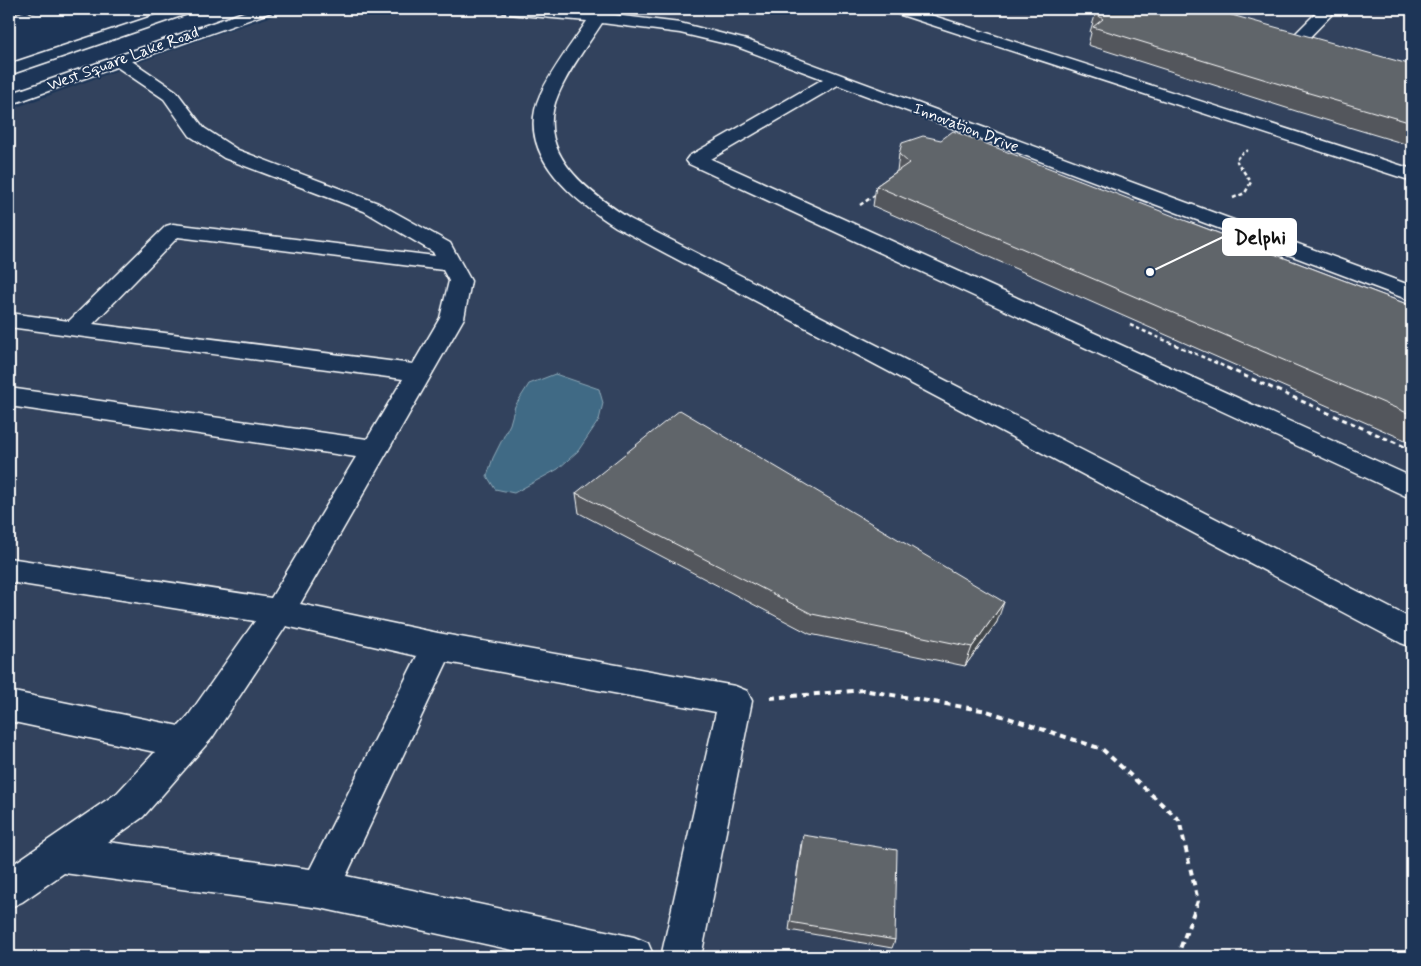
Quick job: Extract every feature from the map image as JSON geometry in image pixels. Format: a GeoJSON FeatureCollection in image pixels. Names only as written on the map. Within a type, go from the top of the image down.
{"type":"FeatureCollection","features":[{"type":"Feature","properties":{"kind":"street","name":"West Square Lake Road"},"geometry":{"type":"LineString","coordinates":[[9,70],[188,9]]}},
{"type":"Feature","properties":{"kind":"street","name":"West Square Lake Road"},"geometry":{"type":"LineString","coordinates":[[9,100],[266,9]]}},
{"type":"Feature","properties":{"kind":"street","name":"Innovation Drive"},"geometry":{"type":"LineString","coordinates":[[508,9],[600,13],[680,28],[741,44],[1412,294]]}},
{"type":"Feature","properties":{"kind":"street"},"geometry":{"type":"LineString","coordinates":[[897,9],[1412,174]]}},
{"type":"Feature","properties":{"kind":"street"},"geometry":{"type":"LineString","coordinates":[[931,20],[950,9]]}},
{"type":"Feature","properties":{"kind":"street"},"geometry":{"type":"LineString","coordinates":[[1297,41],[1329,9]]}},
{"type":"Feature","properties":{"kind":"street"},"geometry":{"type":"LineString","coordinates":[[600,13],[552,90],[543,116],[546,144],[552,158],[562,174],[580,193],[599,208],[623,223],[1412,634]]}},
{"type":"Feature","properties":{"kind":"street"},"geometry":{"type":"LineString","coordinates":[[1252,28],[1316,46]]}},
{"type":"Feature","properties":{"kind":"street"},"geometry":{"type":"LineString","coordinates":[[9,890],[130,805],[200,727],[279,612],[452,318],[460,282],[442,248],[371,207],[231,154],[197,132],[170,95],[120,61]]}},
{"type":"Feature","properties":{"kind":"street"},"geometry":{"type":"LineString","coordinates":[[836,79],[696,160],[1412,490]]}},
{"type":"Feature","properties":{"kind":"street"},"geometry":{"type":"LineString","coordinates":[[74,329],[173,230],[450,264]]}},
{"type":"Feature","properties":{"kind":"street"},"geometry":{"type":"LineString","coordinates":[[9,320],[419,373]]}},
{"type":"Feature","properties":{"kind":"street"},"geometry":{"type":"LineString","coordinates":[[9,397],[374,450]]}},
{"type":"Feature","properties":{"kind":"street"},"geometry":{"type":"LineString","coordinates":[[9,570],[279,612],[438,647],[735,701],[682,957]]}},
{"type":"Feature","properties":{"kind":"street"},"geometry":{"type":"LineString","coordinates":[[320,889],[438,647]]}},
{"type":"Feature","properties":{"kind":"street"},"geometry":{"type":"LineString","coordinates":[[9,706],[186,743]]}},
{"type":"Feature","properties":{"kind":"street"},"geometry":{"type":"LineString","coordinates":[[60,854],[320,889],[634,957]]}},
{"type":"Feature","properties":{"kind":"path"},"geometry":{"type":"LineString","coordinates":[[1226,199],[1245,195],[1249,189],[1251,182],[1236,160],[1240,154],[1256,149]]}},
{"type":"Feature","properties":{"kind":"path"},"geometry":{"type":"LineString","coordinates":[[860,206],[884,189]]}},
{"type":"Feature","properties":{"kind":"path"},"geometry":{"type":"LineString","coordinates":[[735,701],[863,690],[987,711],[1102,749],[1179,820],[1198,901],[1177,957]]}},
{"type":"Feature","properties":{"kind":"shaded area"},"geometry":{"type":"Polygon","coordinates":[[[295,9],[1412,9],[1412,957],[9,957],[9,110],[217,34],[295,9]]]}},
{"type":"Feature","properties":{"kind":"shaded area"},"geometry":{"type":"Polygon","coordinates":[[[555,374],[599,389],[603,403],[599,420],[578,451],[558,469],[514,493],[495,489],[487,476],[493,458],[510,424],[515,406],[529,384],[555,374]]]}},
{"type":"Feature","properties":{"kind":"building"},"geometry":{"type":"Polygon","coordinates":[[[1097,9],[1210,9],[1412,65],[1412,123],[1093,27],[1103,19],[1095,13],[1097,9]]]}},
{"type":"Feature","properties":{"kind":"building"},"geometry":{"type":"Polygon","coordinates":[[[953,131],[1412,306],[1412,415],[876,186],[909,163],[899,154],[902,143],[923,136],[941,140],[953,131]]]}},
{"type":"Feature","properties":{"kind":"building"},"geometry":{"type":"Polygon","coordinates":[[[680,410],[1004,602],[972,647],[812,614],[576,493],[680,410]]]}},
{"type":"Feature","properties":{"kind":"building"},"geometry":{"type":"Polygon","coordinates":[[[803,835],[897,850],[895,940],[790,922],[803,835]]]}},
{"type":"Feature","properties":{"kind":"place","name":"Delphi"},"geometry":{"type":"Point","coordinates":[1150,272]}}]}
